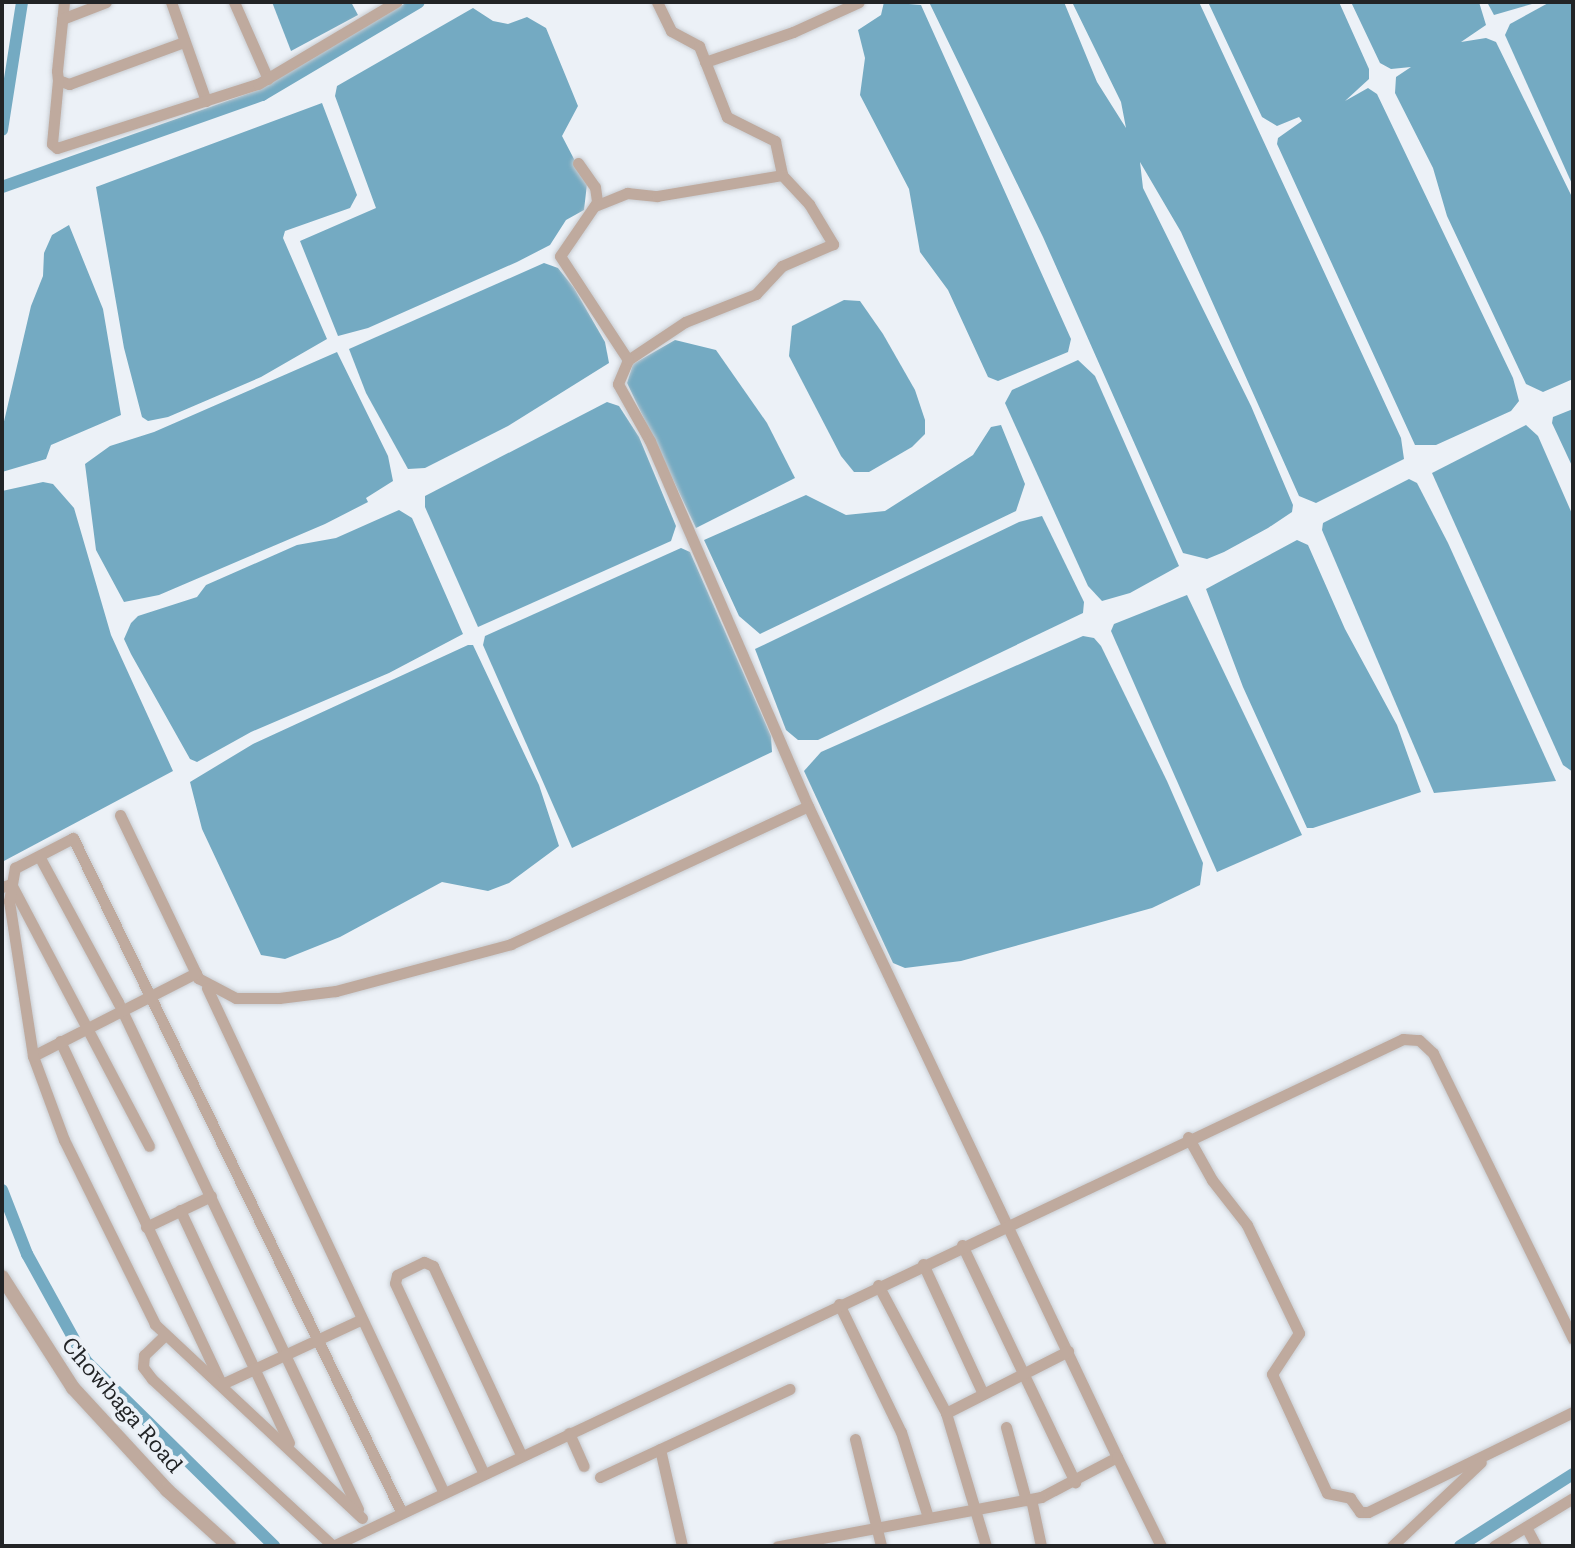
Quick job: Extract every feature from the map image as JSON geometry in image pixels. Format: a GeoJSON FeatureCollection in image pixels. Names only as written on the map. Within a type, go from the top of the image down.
{"type":"FeatureCollection","features":[{"type":"Feature","properties":{"kind":"street"},"geometry":{"type":"LineString","coordinates":[[64,2],[52,144],[57,148],[268,79],[396,2]]}},
{"type":"Feature","properties":{"kind":"street"},"geometry":{"type":"LineString","coordinates":[[62,19],[106,2]]}},
{"type":"Feature","properties":{"kind":"street"},"geometry":{"type":"LineString","coordinates":[[171,2],[206,101]]}},
{"type":"Feature","properties":{"kind":"street"},"geometry":{"type":"LineString","coordinates":[[234,2],[268,79]]}},
{"type":"Feature","properties":{"kind":"street"},"geometry":{"type":"LineString","coordinates":[[657,2],[671,31],[693,39],[727,117],[775,141],[782,175],[809,204],[833,244],[782,266],[772,282],[728,309],[699,313],[628,360],[618,376],[622,395],[650,441],[808,806],[1161,1546]]}},
{"type":"Feature","properties":{"kind":"street"},"geometry":{"type":"LineString","coordinates":[[705,62],[793,32],[859,2]]}},
{"type":"Feature","properties":{"kind":"street"},"geometry":{"type":"LineString","coordinates":[[58,80],[79,82],[184,42]]}},
{"type":"Feature","properties":{"kind":"street"},"geometry":{"type":"LineString","coordinates":[[578,163],[595,187],[595,206]]}},
{"type":"Feature","properties":{"kind":"street"},"geometry":{"type":"LineString","coordinates":[[628,360],[560,256],[595,206],[627,193],[657,196],[782,175]]}},
{"type":"Feature","properties":{"kind":"street"},"geometry":{"type":"LineString","coordinates":[[207,987],[236,998],[336,991],[511,944],[808,806]]}},
{"type":"Feature","properties":{"kind":"street"},"geometry":{"type":"LineString","coordinates":[[120,815],[196,973],[207,987],[443,1491]]}},
{"type":"Feature","properties":{"kind":"street"},"geometry":{"type":"LineString","coordinates":[[364,1522],[293,1451],[165,1335],[138,1295],[64,1140],[33,1056],[6,886],[15,868],[73,838],[153,995],[401,1511]]}},
{"type":"Feature","properties":{"kind":"street"},"geometry":{"type":"LineString","coordinates":[[39,856],[122,1010],[364,1522]]}},
{"type":"Feature","properties":{"kind":"street"},"geometry":{"type":"LineString","coordinates":[[6,886],[89,1025],[149,1146]]}},
{"type":"Feature","properties":{"kind":"street"},"geometry":{"type":"LineString","coordinates":[[33,1056],[196,973]]}},
{"type":"Feature","properties":{"kind":"street"},"geometry":{"type":"LineString","coordinates":[[165,1335],[144,1355],[143,1367],[152,1379],[333,1546],[364,1522],[401,1511],[569,1433],[1188,1137],[1403,1039],[1419,1040],[1433,1053],[1573,1339]]}},
{"type":"Feature","properties":{"kind":"street"},"geometry":{"type":"LineString","coordinates":[[60,1041],[224,1387]]}},
{"type":"Feature","properties":{"kind":"street"},"geometry":{"type":"LineString","coordinates":[[1188,1137],[1212,1180],[1247,1225],[1299,1333],[1299,1341],[1277,1360],[1272,1374],[1327,1493],[1350,1498],[1360,1512],[1368,1512],[1573,1412]]}},
{"type":"Feature","properties":{"kind":"street"},"geometry":{"type":"LineString","coordinates":[[146,1227],[211,1196]]}},
{"type":"Feature","properties":{"kind":"street"},"geometry":{"type":"LineString","coordinates":[[180,1210],[293,1451]]}},
{"type":"Feature","properties":{"kind":"street"},"geometry":{"type":"LineString","coordinates":[[962,1245],[1075,1482]]}},
{"type":"Feature","properties":{"kind":"street"},"geometry":{"type":"LineString","coordinates":[[483,1472],[395,1283],[397,1275],[424,1262],[433,1266],[521,1455]]}},
{"type":"Feature","properties":{"kind":"street"},"geometry":{"type":"LineString","coordinates":[[923,1264],[983,1394]]}},
{"type":"Feature","properties":{"kind":"street","name":"Chowbaga Road"},"geometry":{"type":"LineString","coordinates":[[2,1277],[73,1388],[167,1490],[229,1546]]}},
{"type":"Feature","properties":{"kind":"street"},"geometry":{"type":"LineString","coordinates":[[878,1285],[946,1413],[986,1546]]}},
{"type":"Feature","properties":{"kind":"street"},"geometry":{"type":"LineString","coordinates":[[839,1304],[901,1432],[928,1517]]}},
{"type":"Feature","properties":{"kind":"street"},"geometry":{"type":"LineString","coordinates":[[224,1387],[362,1319]]}},
{"type":"Feature","properties":{"kind":"street"},"geometry":{"type":"LineString","coordinates":[[946,1413],[1068,1351]]}},
{"type":"Feature","properties":{"kind":"street"},"geometry":{"type":"LineString","coordinates":[[600,1477],[790,1389]]}},
{"type":"Feature","properties":{"kind":"street"},"geometry":{"type":"LineString","coordinates":[[1006,1427],[1041,1546]]}},
{"type":"Feature","properties":{"kind":"street"},"geometry":{"type":"LineString","coordinates":[[569,1433],[584,1466]]}},
{"type":"Feature","properties":{"kind":"street"},"geometry":{"type":"LineString","coordinates":[[855,1439],[881,1546]]}},
{"type":"Feature","properties":{"kind":"street"},"geometry":{"type":"LineString","coordinates":[[660,1449],[682,1546]]}},
{"type":"Feature","properties":{"kind":"street"},"geometry":{"type":"LineString","coordinates":[[1392,1546],[1490,1453]]}},
{"type":"Feature","properties":{"kind":"street"},"geometry":{"type":"LineString","coordinates":[[778,1546],[827,1541],[876,1526],[1028,1499],[1075,1482],[1117,1457]]}},
{"type":"Feature","properties":{"kind":"street"},"geometry":{"type":"LineString","coordinates":[[1494,1546],[1573,1498]]}},
{"type":"Feature","properties":{"kind":"street"},"geometry":{"type":"LineString","coordinates":[[1526,1527],[1536,1546]]}},
{"type":"Feature","properties":{"kind":"water"},"geometry":{"type":"Polygon","coordinates":[[[272,2],[351,2],[358,15],[291,51],[272,2]]]}},
{"type":"Feature","properties":{"kind":"water"},"geometry":{"type":"Polygon","coordinates":[[[884,2],[921,5],[1071,339],[1068,352],[998,381],[988,377],[948,290],[920,252],[909,189],[860,95],[865,58],[858,30],[881,15],[884,2]]]}},
{"type":"Feature","properties":{"kind":"water"},"geometry":{"type":"Polygon","coordinates":[[[929,2],[1064,2],[1097,82],[1126,128],[1121,102],[1072,2],[1199,2],[1401,438],[1404,459],[1316,503],[1299,496],[1181,232],[1140,162],[1143,188],[1251,406],[1293,505],[1292,512],[1224,552],[1207,559],[1183,553],[1043,237],[929,2]]]}},
{"type":"Feature","properties":{"kind":"water"},"geometry":{"type":"Polygon","coordinates":[[[1208,2],[1339,2],[1369,69],[1369,79],[1345,101],[1368,88],[1377,94],[1513,378],[1519,401],[1511,411],[1436,445],[1415,445],[1277,144],[1278,138],[1302,121],[1299,117],[1277,126],[1262,117],[1208,2]]]}},
{"type":"Feature","properties":{"kind":"water"},"geometry":{"type":"Polygon","coordinates":[[[1351,2],[1479,2],[1486,25],[1461,42],[1486,38],[1496,42],[1573,199],[1573,379],[1543,392],[1526,384],[1447,216],[1433,168],[1395,93],[1396,77],[1411,67],[1391,69],[1380,63],[1351,2]]]}},
{"type":"Feature","properties":{"kind":"water"},"geometry":{"type":"Polygon","coordinates":[[[1487,2],[1539,2],[1494,15],[1487,2]]]}},
{"type":"Feature","properties":{"kind":"water"},"geometry":{"type":"Polygon","coordinates":[[[1550,2],[1573,2],[1573,186],[1505,35],[1510,24],[1550,2]]]}},
{"type":"Feature","properties":{"kind":"water"},"geometry":{"type":"Polygon","coordinates":[[[473,8],[493,21],[508,24],[527,17],[546,28],[578,106],[562,136],[587,184],[584,210],[566,220],[550,245],[517,262],[368,328],[338,336],[300,241],[376,208],[335,96],[337,86],[473,8]]]}},
{"type":"Feature","properties":{"kind":"water"},"geometry":{"type":"Polygon","coordinates":[[[322,103],[357,195],[350,208],[285,231],[283,238],[327,339],[261,377],[168,417],[148,421],[142,417],[124,348],[96,187],[322,103]]]}},
{"type":"Feature","properties":{"kind":"water"},"geometry":{"type":"Polygon","coordinates":[[[69,225],[103,309],[121,415],[51,445],[46,459],[2,472],[2,430],[31,306],[43,276],[44,253],[52,235],[69,225]]]}},
{"type":"Feature","properties":{"kind":"water"},"geometry":{"type":"Polygon","coordinates":[[[544,263],[558,268],[574,288],[605,342],[609,363],[508,426],[425,468],[408,469],[366,393],[349,349],[544,263]]]}},
{"type":"Feature","properties":{"kind":"water"},"geometry":{"type":"Polygon","coordinates":[[[844,300],[860,301],[883,334],[915,390],[925,420],[925,434],[912,447],[869,472],[854,472],[841,456],[789,356],[792,326],[844,300]]]}},
{"type":"Feature","properties":{"kind":"water"},"geometry":{"type":"Polygon","coordinates":[[[675,340],[716,350],[767,423],[795,478],[696,528],[627,383],[633,364],[675,340]]]}},
{"type":"Feature","properties":{"kind":"water"},"geometry":{"type":"Polygon","coordinates":[[[337,352],[388,456],[393,481],[366,498],[368,502],[325,524],[159,595],[124,602],[96,550],[85,464],[110,446],[154,432],[337,352]]]}},
{"type":"Feature","properties":{"kind":"water"},"geometry":{"type":"Polygon","coordinates":[[[1078,360],[1095,376],[1179,566],[1130,593],[1102,601],[1088,586],[1005,403],[1012,390],[1078,360]]]}},
{"type":"Feature","properties":{"kind":"water"},"geometry":{"type":"Polygon","coordinates":[[[607,402],[619,406],[639,437],[676,526],[671,541],[478,627],[425,507],[425,496],[607,402]]]}},
{"type":"Feature","properties":{"kind":"water"},"geometry":{"type":"Polygon","coordinates":[[[1573,409],[1573,468],[1552,423],[1553,417],[1573,409]]]}},
{"type":"Feature","properties":{"kind":"water"},"geometry":{"type":"Polygon","coordinates":[[[1001,425],[1025,484],[1016,511],[760,634],[739,616],[704,540],[806,495],[846,515],[885,511],[973,455],[991,427],[1001,425]]]}},
{"type":"Feature","properties":{"kind":"water"},"geometry":{"type":"Polygon","coordinates":[[[1526,425],[1538,436],[1573,516],[1573,772],[1563,765],[1432,473],[1526,425]]]}},
{"type":"Feature","properties":{"kind":"water"},"geometry":{"type":"Polygon","coordinates":[[[1409,479],[1417,483],[1448,543],[1556,781],[1434,793],[1322,530],[1323,523],[1409,479]]]}},
{"type":"Feature","properties":{"kind":"water"},"geometry":{"type":"Polygon","coordinates":[[[43,482],[53,484],[74,508],[111,635],[173,771],[2,862],[2,491],[43,482]]]}},
{"type":"Feature","properties":{"kind":"water"},"geometry":{"type":"Polygon","coordinates":[[[399,510],[412,518],[463,634],[389,673],[251,732],[197,762],[190,759],[124,639],[131,623],[138,616],[197,597],[206,585],[297,545],[336,538],[399,510]]]}},
{"type":"Feature","properties":{"kind":"water"},"geometry":{"type":"Polygon","coordinates":[[[1042,516],[1084,602],[1083,613],[818,740],[798,740],[786,730],[755,649],[1019,522],[1042,516]]]}},
{"type":"Feature","properties":{"kind":"water"},"geometry":{"type":"Polygon","coordinates":[[[1297,540],[1308,545],[1345,629],[1397,725],[1421,792],[1313,828],[1307,828],[1243,687],[1206,589],[1297,540]]]}},
{"type":"Feature","properties":{"kind":"water"},"geometry":{"type":"Polygon","coordinates":[[[681,548],[690,552],[771,736],[772,752],[572,848],[483,645],[485,636],[681,548]]]}},
{"type":"Feature","properties":{"kind":"water"},"geometry":{"type":"Polygon","coordinates":[[[1187,595],[1302,835],[1217,872],[1111,631],[1114,624],[1187,595]]]}},
{"type":"Feature","properties":{"kind":"water"},"geometry":{"type":"Polygon","coordinates":[[[1083,636],[1094,638],[1101,646],[1167,781],[1203,863],[1200,885],[1152,908],[961,961],[905,968],[893,963],[804,771],[821,752],[1083,636]]]}},
{"type":"Feature","properties":{"kind":"water"},"geometry":{"type":"Polygon","coordinates":[[[473,645],[539,785],[559,846],[509,883],[488,891],[442,882],[340,937],[285,959],[261,955],[202,829],[190,782],[253,744],[473,645]]]}},
{"type":"Feature","properties":{"kind":"waterway"},"geometry":{"type":"LineString","coordinates":[[2,130],[22,2]]}},
{"type":"Feature","properties":{"kind":"waterway"},"geometry":{"type":"LineString","coordinates":[[2,187],[262,95],[419,2]]}},
{"type":"Feature","properties":{"kind":"waterway"},"geometry":{"type":"LineString","coordinates":[[2,1190],[27,1254],[86,1361],[274,1546]]}},
{"type":"Feature","properties":{"kind":"waterway"},"geometry":{"type":"LineString","coordinates":[[1460,1546],[1573,1474]]}}]}
